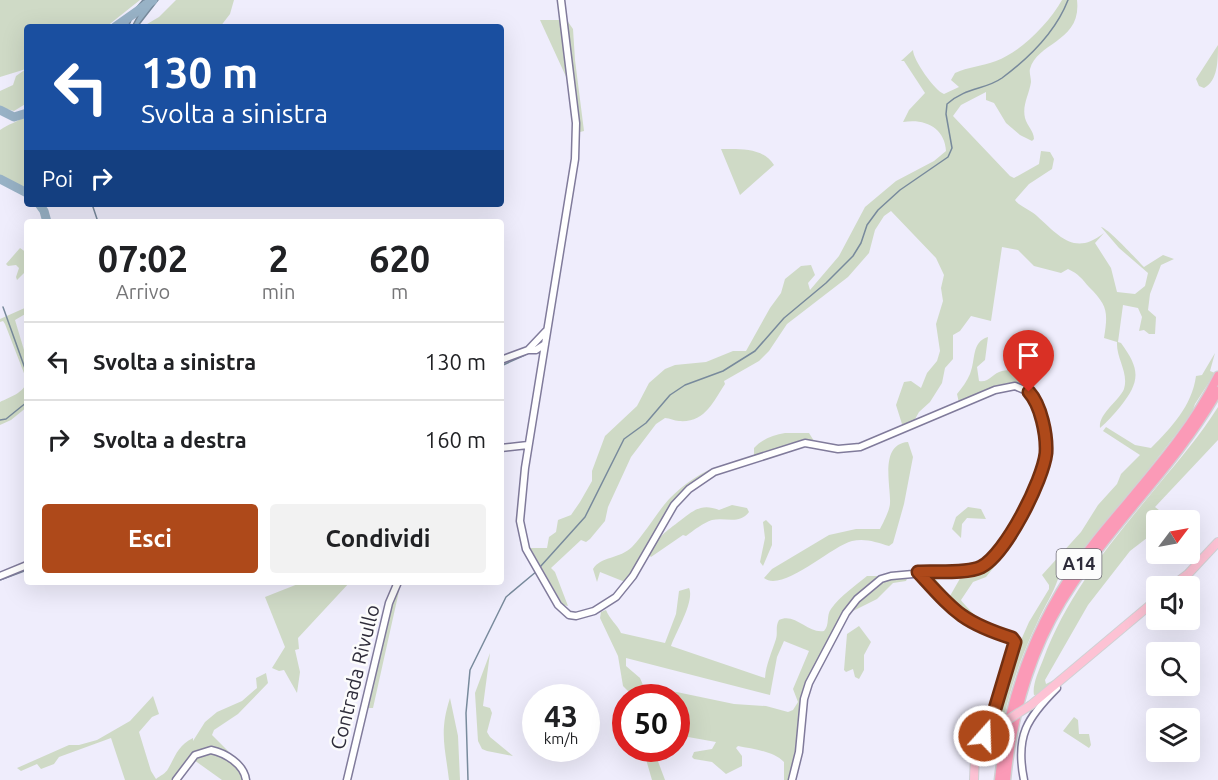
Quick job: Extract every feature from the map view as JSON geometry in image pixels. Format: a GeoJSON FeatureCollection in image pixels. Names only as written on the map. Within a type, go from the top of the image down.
{"type":"FeatureCollection","features":[{"type":"Feature","properties":{"kind":"highway","name":"A14"},"geometry":{"type":"LineString","coordinates":[[999,780],[1015,690],[1044,617],[1075,569],[1184,431],[1218,376]]}},
{"type":"Feature","properties":{"kind":"highway","name":"A14"},"geometry":{"type":"LineString","coordinates":[[1006,780],[1011,743],[1023,691],[1039,645],[1058,608],[1094,555],[1187,439],[1218,391]]}},
{"type":"Feature","properties":{"kind":"main road"},"geometry":{"type":"LineString","coordinates":[[1185,576],[1218,542]]}},
{"type":"Feature","properties":{"kind":"main road"},"geometry":{"type":"LineString","coordinates":[[974,780],[977,745],[992,730],[1031,705],[1146,608]]}},
{"type":"Feature","properties":{"kind":"street"},"geometry":{"type":"LineString","coordinates":[[561,0],[576,123],[575,159],[528,446],[520,521],[526,549],[558,605],[569,615],[584,615],[603,606],[621,592],[633,576],[674,505],[689,489],[714,472],[805,443],[838,449],[860,447],[995,390],[1015,386],[1029,392],[1034,397],[1045,433],[1046,454],[1041,473],[1012,532],[1000,548],[979,568],[918,572],[881,579],[857,599],[846,613],[817,666],[807,691],[799,752],[792,780]]}},
{"type":"Feature","properties":{"kind":"street"},"geometry":{"type":"LineString","coordinates":[[531,348],[548,328]]}},
{"type":"Feature","properties":{"kind":"street"},"geometry":{"type":"LineString","coordinates":[[504,359],[542,342],[546,344]]}},
{"type":"Feature","properties":{"kind":"street"},"geometry":{"type":"LineString","coordinates":[[531,348],[543,361]]}},
{"type":"Feature","properties":{"kind":"street"},"geometry":{"type":"LineString","coordinates":[[504,448],[528,446]]}},
{"type":"Feature","properties":{"kind":"street"},"geometry":{"type":"LineString","coordinates":[[0,576],[24,566]]}},
{"type":"Feature","properties":{"kind":"street"},"geometry":{"type":"LineString","coordinates":[[918,572],[953,611],[972,624],[1012,638],[1015,642],[992,730]]}},
{"type":"Feature","properties":{"kind":"street","name":"Contrada Rivullo"},"geometry":{"type":"LineString","coordinates":[[347,780],[389,603],[397,585]]}},
{"type":"Feature","properties":{"kind":"street"},"geometry":{"type":"LineString","coordinates":[[1023,780],[1022,758],[1025,728],[1033,712],[1061,683],[1062,678]]}},
{"type":"Feature","properties":{"kind":"street"},"geometry":{"type":"LineString","coordinates":[[176,780],[195,755],[211,750],[234,762],[242,769],[246,780]]}},
{"type":"Feature","properties":{"kind":"green space"},"geometry":{"type":"Polygon","coordinates":[[[0,0],[140,0],[110,24],[24,24],[24,70],[0,77],[0,0]]]}},
{"type":"Feature","properties":{"kind":"green space"},"geometry":{"type":"Polygon","coordinates":[[[176,0],[234,0],[230,14],[222,24],[147,24],[159,17],[176,0]]]}},
{"type":"Feature","properties":{"kind":"green space"},"geometry":{"type":"Polygon","coordinates":[[[1062,0],[1077,0],[1077,14],[1073,25],[1034,60],[1030,69],[1031,82],[1024,113],[1034,139],[1032,141],[1020,135],[1006,123],[994,103],[986,100],[986,92],[961,105],[953,116],[1014,178],[1039,164],[1041,151],[1050,152],[1054,159],[1052,169],[1029,184],[1015,200],[1068,241],[1085,243],[1104,233],[1095,243],[1111,268],[1117,292],[1135,294],[1145,286],[1148,273],[1119,248],[1101,227],[1116,238],[1144,267],[1163,255],[1174,259],[1161,265],[1150,294],[1148,310],[1156,317],[1155,334],[1149,334],[1144,330],[1139,331],[1142,317],[1138,308],[1123,305],[1118,342],[1132,360],[1136,375],[1132,390],[1120,407],[1100,428],[1105,413],[1124,389],[1125,377],[1117,342],[1104,338],[1106,315],[1100,299],[1072,271],[1068,269],[1061,273],[1034,266],[1018,250],[1002,247],[991,321],[971,316],[960,331],[953,335],[953,359],[945,368],[942,383],[914,421],[902,424],[896,405],[904,382],[911,381],[921,388],[927,373],[937,361],[940,351],[936,324],[943,301],[941,288],[944,275],[936,258],[891,211],[884,216],[875,230],[869,253],[848,277],[787,324],[769,351],[759,361],[724,381],[725,384],[702,415],[688,421],[665,418],[656,424],[631,457],[608,507],[605,521],[590,539],[586,542],[581,540],[551,568],[555,572],[568,606],[563,605],[530,548],[547,548],[549,537],[556,532],[558,520],[571,515],[592,481],[592,471],[605,436],[637,406],[649,383],[665,369],[675,365],[706,362],[733,351],[746,351],[781,293],[785,279],[801,266],[811,265],[815,275],[808,283],[810,290],[839,256],[865,207],[896,181],[934,161],[946,151],[942,136],[932,126],[919,122],[903,122],[909,110],[925,93],[904,61],[901,61],[913,50],[925,75],[944,94],[959,87],[951,80],[955,73],[996,61],[1024,44],[1050,18],[1062,0]]]}},
{"type":"Feature","properties":{"kind":"green space"},"geometry":{"type":"Polygon","coordinates":[[[566,19],[573,29],[584,131],[580,132],[566,19]]]}},
{"type":"Feature","properties":{"kind":"green space"},"geometry":{"type":"Polygon","coordinates":[[[540,20],[562,20],[568,81],[540,20]]]}},
{"type":"Feature","properties":{"kind":"green space"},"geometry":{"type":"Polygon","coordinates":[[[1218,45],[1215,75],[1209,85],[1204,88],[1199,86],[1196,79],[1218,45]]]}},
{"type":"Feature","properties":{"kind":"green space"},"geometry":{"type":"Polygon","coordinates":[[[24,70],[24,105],[14,111],[0,107],[0,91],[13,85],[16,76],[24,70]]]}},
{"type":"Feature","properties":{"kind":"green space"},"geometry":{"type":"Polygon","coordinates":[[[24,117],[24,188],[20,189],[0,175],[0,130],[24,117]]]}},
{"type":"Feature","properties":{"kind":"green space"},"geometry":{"type":"Polygon","coordinates":[[[721,149],[743,149],[757,152],[764,155],[774,165],[740,195],[721,149]]]}},
{"type":"Feature","properties":{"kind":"green space"},"geometry":{"type":"Polygon","coordinates":[[[20,248],[24,251],[24,273],[17,280],[19,268],[16,265],[6,264],[20,248]]]}},
{"type":"Feature","properties":{"kind":"green space"},"geometry":{"type":"Polygon","coordinates":[[[24,308],[24,315],[15,320],[24,350],[24,373],[5,324],[3,321],[0,322],[0,319],[24,308]]]}},
{"type":"Feature","properties":{"kind":"green space"},"geometry":{"type":"Polygon","coordinates":[[[988,337],[985,360],[977,367],[979,381],[986,381],[1002,371],[1010,370],[1032,378],[1032,383],[1027,386],[1019,383],[1001,385],[959,403],[957,394],[970,374],[976,347],[988,337]]]}},
{"type":"Feature","properties":{"kind":"green space"},"geometry":{"type":"Polygon","coordinates":[[[1215,353],[1210,371],[1215,373],[1195,404],[1191,415],[1121,505],[1058,579],[1022,656],[1004,718],[996,720],[995,716],[1014,656],[1029,622],[1049,589],[1042,575],[1081,532],[1098,505],[1117,484],[1121,474],[1140,455],[1103,431],[1106,427],[1135,445],[1151,448],[1180,416],[1194,387],[1196,376],[1202,375],[1215,353]]]}},
{"type":"Feature","properties":{"kind":"green space"},"geometry":{"type":"Polygon","coordinates":[[[24,386],[24,409],[0,425],[0,402],[20,392],[24,386]]]}},
{"type":"Feature","properties":{"kind":"green space"},"geometry":{"type":"Polygon","coordinates":[[[1218,407],[1218,440],[1155,507],[1159,510],[1146,510],[1146,539],[1130,551],[1088,605],[1045,680],[1046,684],[1054,680],[1043,692],[1034,695],[1036,678],[1053,635],[1079,589],[1109,546],[1205,427],[1218,407]]]}},
{"type":"Feature","properties":{"kind":"green space"},"geometry":{"type":"Polygon","coordinates":[[[785,433],[809,433],[814,441],[800,441],[754,455],[754,448],[761,442],[785,433]]]}},
{"type":"Feature","properties":{"kind":"green space"},"geometry":{"type":"Polygon","coordinates":[[[908,442],[913,457],[904,504],[893,543],[889,546],[866,540],[852,541],[794,574],[772,581],[764,578],[772,569],[829,535],[856,529],[880,529],[890,506],[888,467],[890,458],[893,450],[899,444],[908,442]]]}},
{"type":"Feature","properties":{"kind":"green space"},"geometry":{"type":"Polygon","coordinates":[[[716,467],[701,478],[676,505],[625,582],[600,572],[597,582],[593,569],[596,565],[632,547],[675,494],[694,478],[716,467]]]}},
{"type":"Feature","properties":{"kind":"green space"},"geometry":{"type":"Polygon","coordinates":[[[732,505],[747,508],[749,512],[737,519],[709,521],[686,536],[683,535],[651,557],[648,554],[663,535],[694,511],[703,507],[719,510],[732,505]]]}},
{"type":"Feature","properties":{"kind":"green space"},"geometry":{"type":"Polygon","coordinates":[[[968,507],[981,509],[986,519],[967,518],[962,524],[961,538],[952,529],[956,517],[968,507]]]}},
{"type":"Feature","properties":{"kind":"green space"},"geometry":{"type":"Polygon","coordinates":[[[766,520],[772,526],[772,545],[763,566],[760,562],[765,538],[763,522],[766,520]]]}},
{"type":"Feature","properties":{"kind":"green space"},"geometry":{"type":"Polygon","coordinates":[[[998,556],[1003,556],[986,577],[973,582],[961,600],[989,629],[955,610],[921,574],[932,575],[950,596],[962,575],[998,556]]]}},
{"type":"Feature","properties":{"kind":"green space"},"geometry":{"type":"Polygon","coordinates":[[[909,574],[906,581],[893,583],[877,599],[849,613],[876,583],[909,574]]]}},
{"type":"Feature","properties":{"kind":"green space"},"geometry":{"type":"Polygon","coordinates":[[[867,576],[879,576],[845,611],[811,674],[791,780],[784,780],[784,762],[774,755],[756,749],[738,746],[736,748],[742,756],[742,766],[726,774],[712,762],[694,759],[692,757],[694,752],[712,749],[716,742],[690,737],[690,695],[734,704],[766,706],[788,712],[793,710],[798,702],[793,689],[809,651],[784,641],[777,657],[770,695],[626,658],[626,666],[640,678],[643,684],[623,684],[618,656],[600,618],[601,612],[606,610],[621,633],[665,643],[676,614],[679,591],[689,588],[687,608],[671,646],[765,678],[779,620],[791,619],[812,629],[824,631],[831,609],[843,595],[867,576]]]}},
{"type":"Feature","properties":{"kind":"green space"},"geometry":{"type":"Polygon","coordinates":[[[295,585],[347,585],[298,638],[299,649],[295,650],[300,672],[297,693],[284,670],[279,671],[272,668],[285,647],[265,597],[295,585]]]}},
{"type":"Feature","properties":{"kind":"green space"},"geometry":{"type":"Polygon","coordinates":[[[400,585],[373,708],[368,708],[390,608],[400,585]]]}},
{"type":"Feature","properties":{"kind":"green space"},"geometry":{"type":"Polygon","coordinates":[[[859,626],[871,642],[864,655],[864,670],[859,679],[855,677],[853,669],[846,672],[844,670],[847,634],[859,626]]]}},
{"type":"Feature","properties":{"kind":"green space"},"geometry":{"type":"Polygon","coordinates":[[[490,653],[483,706],[490,708],[492,713],[487,732],[513,756],[482,749],[478,741],[475,693],[490,653]]]}},
{"type":"Feature","properties":{"kind":"green space"},"geometry":{"type":"Polygon","coordinates":[[[266,673],[268,683],[238,714],[214,730],[212,735],[233,756],[213,748],[205,749],[191,756],[174,780],[125,780],[111,738],[59,757],[54,764],[41,769],[37,764],[21,771],[17,768],[69,745],[97,740],[130,721],[153,696],[159,714],[152,717],[139,732],[151,771],[156,779],[167,770],[184,744],[193,738],[193,741],[205,722],[217,712],[242,701],[257,688],[256,678],[266,673]]]}},
{"type":"Feature","properties":{"kind":"green space"},"geometry":{"type":"Polygon","coordinates":[[[450,698],[458,736],[460,780],[449,780],[445,748],[445,720],[450,698]]]}},
{"type":"Feature","properties":{"kind":"green space"},"geometry":{"type":"Polygon","coordinates":[[[1074,717],[1078,720],[1079,734],[1089,734],[1091,745],[1089,748],[1063,731],[1074,717]]]}},
{"type":"Feature","properties":{"kind":"green space"},"geometry":{"type":"Polygon","coordinates":[[[208,753],[219,755],[230,761],[239,770],[244,780],[222,780],[194,760],[208,753]]]}},
{"type":"Feature","properties":{"kind":"green space"},"geometry":{"type":"Polygon","coordinates":[[[647,762],[658,762],[665,780],[652,780],[647,762]]]}},
{"type":"Feature","properties":{"kind":"water"},"geometry":{"type":"Polygon","coordinates":[[[143,0],[158,0],[139,24],[134,24],[141,10],[133,16],[129,24],[123,24],[143,0]]]}},
{"type":"Feature","properties":{"kind":"waterway"},"geometry":{"type":"LineString","coordinates":[[119,24],[153,0]]}},
{"type":"Feature","properties":{"kind":"waterway"},"geometry":{"type":"LineString","coordinates":[[540,567],[585,517],[624,439],[646,423],[670,395],[685,385],[723,371],[755,351],[784,318],[826,283],[853,256],[861,243],[867,225],[878,210],[900,190],[948,157],[952,148],[946,114],[947,104],[961,94],[996,82],[1022,62],[1049,33],[1068,0]]}},
{"type":"Feature","properties":{"kind":"waterway"},"geometry":{"type":"LineString","coordinates":[[0,110],[14,117],[24,114]]}},
{"type":"Feature","properties":{"kind":"waterway"},"geometry":{"type":"LineString","coordinates":[[0,179],[24,191]]}},
{"type":"Feature","properties":{"kind":"waterway"},"geometry":{"type":"LineString","coordinates":[[41,207],[46,219]]}},
{"type":"Feature","properties":{"kind":"waterway"},"geometry":{"type":"LineString","coordinates":[[93,207],[97,219]]}},
{"type":"Feature","properties":{"kind":"waterway"},"geometry":{"type":"LineString","coordinates":[[3,307],[24,366]]}},
{"type":"Feature","properties":{"kind":"waterway"},"geometry":{"type":"LineString","coordinates":[[504,365],[525,355]]}},
{"type":"Feature","properties":{"kind":"waterway"},"geometry":{"type":"LineString","coordinates":[[0,420],[6,419],[24,404]]}},
{"type":"Feature","properties":{"kind":"waterway"},"geometry":{"type":"LineString","coordinates":[[0,580],[24,571]]}},
{"type":"Feature","properties":{"kind":"waterway"},"geometry":{"type":"LineString","coordinates":[[468,780],[466,713],[470,670],[506,597],[537,571]]}},
{"type":"Feature","properties":{"kind":"route"},"geometry":{"type":"LineString","coordinates":[[984,736],[988,732],[1015,642],[1012,638],[972,624],[953,611],[918,572],[979,568],[1000,548],[1012,532],[1041,473],[1046,454],[1045,433],[1034,397],[1029,392]]}}]}
